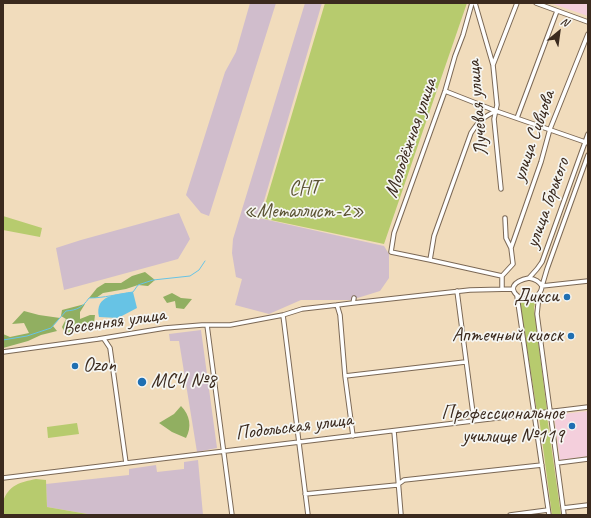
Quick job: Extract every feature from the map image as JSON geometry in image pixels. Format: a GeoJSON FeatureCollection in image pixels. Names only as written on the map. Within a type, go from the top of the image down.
{"type":"FeatureCollection","features":[{"type":"Feature","properties":{"kind":"street","name":"Молодёжная улица"},"geometry":{"type":"LineString","coordinates":[[430,260],[391,252],[394,233],[445,91],[455,56],[474,3]]}},
{"type":"Feature","properties":{"kind":"street","name":"Лучевая улица"},"geometry":{"type":"LineString","coordinates":[[474,3],[493,65],[497,105],[494,119],[501,188]]}},
{"type":"Feature","properties":{"kind":"street"},"geometry":{"type":"LineString","coordinates":[[493,65],[517,3]]}},
{"type":"Feature","properties":{"kind":"street"},"geometry":{"type":"LineString","coordinates":[[536,3],[588,22]]}},
{"type":"Feature","properties":{"kind":"street"},"geometry":{"type":"LineString","coordinates":[[517,118],[557,11]]}},
{"type":"Feature","properties":{"kind":"street","name":"улица Сивцова"},"geometry":{"type":"LineString","coordinates":[[511,248],[541,162],[550,129],[588,34]]}},
{"type":"Feature","properties":{"kind":"street"},"geometry":{"type":"LineString","coordinates":[[445,91],[496,111],[587,142]]}},
{"type":"Feature","properties":{"kind":"street"},"geometry":{"type":"LineString","coordinates":[[496,111],[479,121],[471,133],[434,236],[430,260],[502,276]]}},
{"type":"Feature","properties":{"kind":"street","name":"улица Горького"},"geometry":{"type":"LineString","coordinates":[[529,278],[542,262],[587,142],[588,134]]}},
{"type":"Feature","properties":{"kind":"street"},"geometry":{"type":"LineString","coordinates":[[564,515],[537,314],[539,295],[547,269],[588,155]]}},
{"type":"Feature","properties":{"kind":"street"},"geometry":{"type":"LineString","coordinates":[[502,288],[502,276],[513,264],[511,248],[506,238],[505,218]]}},
{"type":"Feature","properties":{"kind":"street"},"geometry":{"type":"LineString","coordinates":[[510,515],[549,513],[517,296],[513,289],[514,285],[519,281],[529,278],[536,280],[542,286]]}},
{"type":"Feature","properties":{"kind":"street"},"geometry":{"type":"LineString","coordinates":[[542,286],[588,281]]}},
{"type":"Feature","properties":{"kind":"street","name":"Весенняя улица"},"geometry":{"type":"LineString","coordinates":[[3,352],[165,328],[207,325],[230,326],[302,310],[353,303],[457,291],[502,288],[513,289]]}},
{"type":"Feature","properties":{"kind":"street"},"geometry":{"type":"LineString","coordinates":[[457,291],[465,362],[474,421]]}},
{"type":"Feature","properties":{"kind":"street"},"geometry":{"type":"LineString","coordinates":[[517,296],[522,299],[527,299],[539,295]]}},
{"type":"Feature","properties":{"kind":"street"},"geometry":{"type":"LineString","coordinates":[[353,303],[354,298]]}},
{"type":"Feature","properties":{"kind":"street"},"geometry":{"type":"LineString","coordinates":[[337,305],[340,315],[345,376],[353,436]]}},
{"type":"Feature","properties":{"kind":"street"},"geometry":{"type":"LineString","coordinates":[[283,315],[308,515]]}},
{"type":"Feature","properties":{"kind":"street"},"geometry":{"type":"LineString","coordinates":[[207,325],[232,515]]}},
{"type":"Feature","properties":{"kind":"street"},"geometry":{"type":"LineString","coordinates":[[104,338],[110,348],[126,463]]}},
{"type":"Feature","properties":{"kind":"street"},"geometry":{"type":"LineString","coordinates":[[345,376],[465,362]]}},
{"type":"Feature","properties":{"kind":"street","name":"Подольская улица"},"geometry":{"type":"LineString","coordinates":[[3,478],[588,407]]}},
{"type":"Feature","properties":{"kind":"street"},"geometry":{"type":"LineString","coordinates":[[394,431],[397,485],[401,515]]}},
{"type":"Feature","properties":{"kind":"street"},"geometry":{"type":"LineString","coordinates":[[557,463],[588,459]]}},
{"type":"Feature","properties":{"kind":"street"},"geometry":{"type":"LineString","coordinates":[[305,494],[397,485],[404,480],[542,465]]}},
{"type":"Feature","properties":{"kind":"street"},"geometry":{"type":"LineString","coordinates":[[563,508],[588,505]]}},
{"type":"Feature","properties":{"kind":"shaded area"},"geometry":{"type":"Polygon","coordinates":[[[250,3],[276,3],[209,216],[201,213],[186,195],[225,72],[236,52],[250,3]]]}},
{"type":"Feature","properties":{"kind":"shaded area"},"geometry":{"type":"Polygon","coordinates":[[[305,3],[322,3],[259,218],[384,246],[389,254],[389,278],[380,291],[351,300],[301,300],[269,314],[235,305],[242,279],[236,277],[232,253],[233,239],[305,3]]]}},
{"type":"Feature","properties":{"kind":"shaded area"},"geometry":{"type":"Polygon","coordinates":[[[550,3],[588,3],[588,16],[550,3]]]}},
{"type":"Feature","properties":{"kind":"shaded area"},"geometry":{"type":"Polygon","coordinates":[[[179,213],[190,239],[178,259],[64,290],[56,248],[179,213]]]}},
{"type":"Feature","properties":{"kind":"shaded area"},"geometry":{"type":"Polygon","coordinates":[[[201,330],[217,448],[197,452],[179,341],[170,341],[169,334],[201,330]]]}},
{"type":"Feature","properties":{"kind":"shaded area","name":"Профессиональное училище №119"},"geometry":{"type":"Polygon","coordinates":[[[588,411],[588,456],[560,460],[554,415],[588,411]]]}},
{"type":"Feature","properties":{"kind":"shaded area"},"geometry":{"type":"Polygon","coordinates":[[[198,460],[203,515],[93,515],[47,507],[46,484],[129,475],[129,469],[156,465],[157,472],[184,469],[184,462],[198,460]]]}},
{"type":"Feature","properties":{"kind":"green space","name":"СНТ «Металлист-2»"},"geometry":{"type":"Polygon","coordinates":[[[325,3],[467,3],[384,244],[261,218],[325,3]]]}},
{"type":"Feature","properties":{"kind":"green space"},"geometry":{"type":"Polygon","coordinates":[[[3,216],[42,228],[40,237],[3,230],[3,216]]]}},
{"type":"Feature","properties":{"kind":"green space"},"geometry":{"type":"Polygon","coordinates":[[[145,272],[155,280],[148,286],[138,285],[126,289],[103,293],[96,298],[89,298],[97,288],[105,283],[121,283],[132,276],[145,272]]]}},
{"type":"Feature","properties":{"kind":"green space"},"geometry":{"type":"Polygon","coordinates":[[[172,293],[181,298],[192,299],[184,309],[176,308],[175,301],[167,303],[163,297],[172,293]]]}},
{"type":"Feature","properties":{"kind":"green space"},"geometry":{"type":"Polygon","coordinates":[[[537,294],[534,308],[547,410],[537,412],[519,297],[537,294]]]}},
{"type":"Feature","properties":{"kind":"green space"},"geometry":{"type":"Polygon","coordinates":[[[85,304],[80,312],[80,319],[90,315],[95,315],[94,323],[88,330],[65,333],[62,327],[66,319],[61,316],[62,310],[85,304]]]}},
{"type":"Feature","properties":{"kind":"green space"},"geometry":{"type":"Polygon","coordinates":[[[24,311],[60,318],[53,326],[57,331],[3,348],[3,334],[10,337],[29,333],[24,323],[12,324],[24,311]]]}},
{"type":"Feature","properties":{"kind":"green space"},"geometry":{"type":"Polygon","coordinates":[[[181,406],[189,421],[189,430],[186,438],[172,432],[159,423],[174,414],[181,406]]]}},
{"type":"Feature","properties":{"kind":"green space"},"geometry":{"type":"Polygon","coordinates":[[[547,416],[561,515],[552,515],[539,417],[547,416]]]}},
{"type":"Feature","properties":{"kind":"green space"},"geometry":{"type":"Polygon","coordinates":[[[77,423],[79,434],[48,438],[47,427],[77,423]]]}},
{"type":"Feature","properties":{"kind":"green space"},"geometry":{"type":"Polygon","coordinates":[[[36,479],[46,480],[47,507],[93,515],[3,515],[3,502],[8,492],[20,483],[36,479]]]}},
{"type":"Feature","properties":{"kind":"water"},"geometry":{"type":"Polygon","coordinates":[[[133,292],[137,308],[118,318],[99,317],[98,310],[103,300],[114,295],[133,292]]]}},
{"type":"Feature","properties":{"kind":"waterway"},"geometry":{"type":"LineString","coordinates":[[3,340],[27,336],[51,328],[66,311],[79,308],[89,298],[106,297],[133,292],[138,285],[153,280],[190,276],[199,270],[205,261]]}},
{"type":"Feature","properties":{"kind":"place","name":"Дикси"},"geometry":{"type":"Point","coordinates":[567,297]}},
{"type":"Feature","properties":{"kind":"place","name":"Аптечный киоск"},"geometry":{"type":"Point","coordinates":[571,336]}},
{"type":"Feature","properties":{"kind":"place","name":"Ozon"},"geometry":{"type":"Point","coordinates":[75,366]}},
{"type":"Feature","properties":{"kind":"place","name":"МСЧ №8"},"geometry":{"type":"Point","coordinates":[142,382]}},
{"type":"Feature","properties":{"kind":"place","name":"Профессиональное училище №119"},"geometry":{"type":"Point","coordinates":[572,426]}}]}
